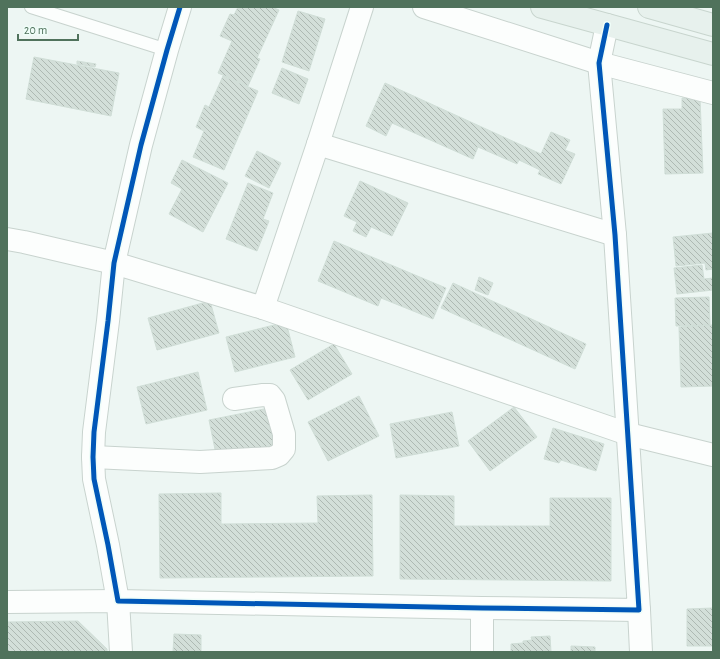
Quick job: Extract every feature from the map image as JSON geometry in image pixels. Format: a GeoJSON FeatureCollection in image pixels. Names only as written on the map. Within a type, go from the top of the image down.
{"type":"FeatureCollection","features":[{"type":"Feature","properties":{"kind":"main road"},"geometry":{"type":"LineString","coordinates":[[542,7],[713,54]]}},
{"type":"Feature","properties":{"kind":"main road"},"geometry":{"type":"LineString","coordinates":[[649,7],[670,10],[713,25]]}},
{"type":"Feature","properties":{"kind":"street"},"geometry":{"type":"LineString","coordinates":[[121,652],[118,601],[94,479],[94,432],[114,263],[141,145],[180,7]]}},
{"type":"Feature","properties":{"kind":"street"},"geometry":{"type":"LineString","coordinates":[[263,308],[362,7]]}},
{"type":"Feature","properties":{"kind":"street"},"geometry":{"type":"LineString","coordinates":[[424,7],[599,63],[713,93]]}},
{"type":"Feature","properties":{"kind":"street"},"geometry":{"type":"LineString","coordinates":[[607,25],[599,63],[614,235],[641,652]]}},
{"type":"Feature","properties":{"kind":"street"},"geometry":{"type":"LineString","coordinates":[[318,144],[614,235]]}},
{"type":"Feature","properties":{"kind":"street"},"geometry":{"type":"LineString","coordinates":[[7,239],[114,263],[263,308],[628,434],[713,455]]}},
{"type":"Feature","properties":{"kind":"street"},"geometry":{"type":"LineString","coordinates":[[93,457],[200,462],[272,458],[280,455],[284,449],[284,434],[274,400],[270,395],[234,399]]}},
{"type":"Feature","properties":{"kind":"street"},"geometry":{"type":"LineString","coordinates":[[7,602],[118,601],[639,610]]}},
{"type":"Feature","properties":{"kind":"street"},"geometry":{"type":"LineString","coordinates":[[482,608],[482,652]]}},
{"type":"Feature","properties":{"kind":"lane"},"geometry":{"type":"LineString","coordinates":[[31,7],[167,50]]}},
{"type":"Feature","properties":{"kind":"building"},"geometry":{"type":"Polygon","coordinates":[[[238,7],[272,7],[279,10],[257,58],[260,59],[248,86],[218,73],[232,41],[220,36],[230,14],[234,15],[238,7]]]}},
{"type":"Feature","properties":{"kind":"building"},"geometry":{"type":"Polygon","coordinates":[[[298,11],[325,19],[309,71],[282,62],[298,11]]]}},
{"type":"Feature","properties":{"kind":"building"},"geometry":{"type":"Polygon","coordinates":[[[34,57],[119,73],[111,116],[26,99],[34,57]]]}},
{"type":"Feature","properties":{"kind":"building"},"geometry":{"type":"Polygon","coordinates":[[[77,61],[96,64],[95,67],[77,64],[77,61]]]}},
{"type":"Feature","properties":{"kind":"building"},"geometry":{"type":"Polygon","coordinates":[[[282,68],[308,79],[299,104],[272,93],[282,68]]]}},
{"type":"Feature","properties":{"kind":"building"},"geometry":{"type":"Polygon","coordinates":[[[223,76],[258,91],[224,170],[193,157],[204,131],[196,127],[205,105],[209,107],[223,76]]]}},
{"type":"Feature","properties":{"kind":"building"},"geometry":{"type":"Polygon","coordinates":[[[385,83],[541,154],[551,132],[570,140],[565,150],[575,154],[561,184],[538,174],[540,170],[519,160],[517,164],[478,147],[473,159],[392,123],[386,136],[366,126],[385,83]]]}},
{"type":"Feature","properties":{"kind":"building"},"geometry":{"type":"Polygon","coordinates":[[[682,98],[700,98],[703,173],[665,174],[663,109],[682,109],[682,98]]]}},
{"type":"Feature","properties":{"kind":"building"},"geometry":{"type":"Polygon","coordinates":[[[257,151],[281,163],[269,188],[245,176],[257,151]]]}},
{"type":"Feature","properties":{"kind":"building"},"geometry":{"type":"Polygon","coordinates":[[[182,160],[228,183],[203,232],[169,214],[182,189],[171,183],[182,160]]]}},
{"type":"Feature","properties":{"kind":"building"},"geometry":{"type":"Polygon","coordinates":[[[360,181],[408,203],[392,236],[371,227],[366,237],[353,231],[357,222],[344,216],[360,181]]]}},
{"type":"Feature","properties":{"kind":"building"},"geometry":{"type":"Polygon","coordinates":[[[248,183],[273,193],[263,219],[269,221],[257,251],[226,239],[248,183]]]}},
{"type":"Feature","properties":{"kind":"building"},"geometry":{"type":"Polygon","coordinates":[[[713,233],[713,269],[706,270],[705,263],[676,266],[673,237],[713,233]]]}},
{"type":"Feature","properties":{"kind":"building"},"geometry":{"type":"Polygon","coordinates":[[[334,241],[446,288],[433,319],[381,298],[378,306],[318,281],[334,241]]]}},
{"type":"Feature","properties":{"kind":"building"},"geometry":{"type":"Polygon","coordinates":[[[702,265],[704,279],[713,278],[713,290],[677,294],[674,268],[702,265]]]}},
{"type":"Feature","properties":{"kind":"building"},"geometry":{"type":"Polygon","coordinates":[[[479,277],[493,283],[488,295],[475,290],[479,277]]]}},
{"type":"Feature","properties":{"kind":"building"},"geometry":{"type":"Polygon","coordinates":[[[453,283],[586,344],[575,369],[441,308],[453,283]]]}},
{"type":"Feature","properties":{"kind":"building"},"geometry":{"type":"Polygon","coordinates":[[[709,297],[710,325],[676,326],[675,298],[709,297]]]}},
{"type":"Feature","properties":{"kind":"building"},"geometry":{"type":"Polygon","coordinates":[[[210,301],[219,333],[157,350],[148,318],[210,301]]]}},
{"type":"Feature","properties":{"kind":"building"},"geometry":{"type":"Polygon","coordinates":[[[286,322],[295,357],[235,372],[226,337],[286,322]]]}},
{"type":"Feature","properties":{"kind":"building"},"geometry":{"type":"Polygon","coordinates":[[[713,325],[713,386],[681,387],[679,327],[713,325]]]}},
{"type":"Feature","properties":{"kind":"building"},"geometry":{"type":"Polygon","coordinates":[[[334,344],[352,374],[308,400],[290,370],[334,344]]]}},
{"type":"Feature","properties":{"kind":"building"},"geometry":{"type":"Polygon","coordinates":[[[198,372],[207,410],[146,424],[137,387],[198,372]]]}},
{"type":"Feature","properties":{"kind":"building"},"geometry":{"type":"Polygon","coordinates":[[[359,396],[379,436],[328,461],[308,422],[359,396]]]}},
{"type":"Feature","properties":{"kind":"building"},"geometry":{"type":"Polygon","coordinates":[[[514,407],[537,437],[490,471],[468,441],[514,407]]]}},
{"type":"Feature","properties":{"kind":"building"},"geometry":{"type":"Polygon","coordinates":[[[269,408],[277,447],[217,459],[209,420],[269,408]]]}},
{"type":"Feature","properties":{"kind":"building"},"geometry":{"type":"Polygon","coordinates":[[[452,412],[459,446],[396,458],[390,424],[452,412]]]}},
{"type":"Feature","properties":{"kind":"building"},"geometry":{"type":"Polygon","coordinates":[[[553,428],[604,444],[596,471],[561,460],[559,463],[544,459],[553,428]]]}},
{"type":"Feature","properties":{"kind":"building"},"geometry":{"type":"Polygon","coordinates":[[[221,493],[221,524],[318,523],[317,496],[372,495],[373,576],[160,578],[159,494],[221,493]]]}},
{"type":"Feature","properties":{"kind":"building"},"geometry":{"type":"Polygon","coordinates":[[[400,495],[454,496],[454,526],[550,526],[550,498],[611,498],[611,581],[400,579],[400,495]]]}},
{"type":"Feature","properties":{"kind":"building"},"geometry":{"type":"Polygon","coordinates":[[[713,608],[713,646],[687,646],[687,609],[713,608]]]}},
{"type":"Feature","properties":{"kind":"building"},"geometry":{"type":"Polygon","coordinates":[[[78,621],[107,649],[107,652],[7,652],[7,622],[78,621]]]}},
{"type":"Feature","properties":{"kind":"building"},"geometry":{"type":"Polygon","coordinates":[[[174,634],[201,635],[201,652],[173,652],[174,634]]]}},
{"type":"Feature","properties":{"kind":"building"},"geometry":{"type":"Polygon","coordinates":[[[550,636],[551,652],[511,652],[511,644],[523,643],[523,641],[532,640],[531,637],[550,636]]]}},
{"type":"Feature","properties":{"kind":"building"},"geometry":{"type":"Polygon","coordinates":[[[571,646],[595,647],[595,652],[571,652],[571,646]]]}},
{"type":"Feature","properties":{"kind":"cycle path"},"geometry":{"type":"LineString","coordinates":[[180,7],[141,145],[114,263],[94,432],[94,479],[118,601],[639,610],[615,235],[599,63],[607,25]]}}]}
